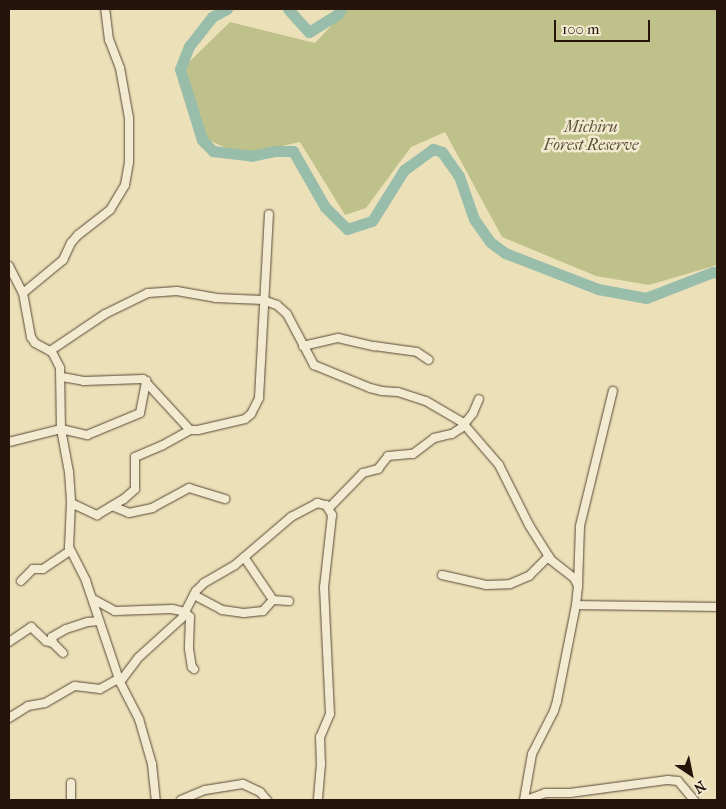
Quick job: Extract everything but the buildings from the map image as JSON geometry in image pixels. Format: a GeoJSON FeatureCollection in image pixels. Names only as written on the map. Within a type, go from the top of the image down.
{"type":"FeatureCollection","features":[{"type":"Feature","properties":{"kind":"street"},"geometry":{"type":"LineString","coordinates":[[24,293],[63,260],[71,243],[78,235],[110,210],[125,185],[129,162],[129,118],[120,68],[109,40],[105,9]]}},
{"type":"Feature","properties":{"kind":"street"},"geometry":{"type":"LineString","coordinates":[[71,502],[97,515],[135,489],[135,457],[164,445],[190,430],[198,430],[245,419],[255,409],[259,398],[269,214]]}},
{"type":"Feature","properties":{"kind":"street"},"geometry":{"type":"LineString","coordinates":[[9,266],[24,293],[31,337],[35,342],[50,351],[57,361],[62,377],[61,429],[71,502],[68,543],[93,600],[119,680],[140,719],[152,764],[156,800]]}},
{"type":"Feature","properties":{"kind":"street"},"geometry":{"type":"LineString","coordinates":[[50,351],[105,314],[148,293],[177,291],[215,298],[263,300],[277,305],[287,314],[314,365],[370,388],[398,392],[426,400],[464,424],[499,465],[529,525],[549,556],[574,578],[578,586]]}},
{"type":"Feature","properties":{"kind":"street"},"geometry":{"type":"LineString","coordinates":[[304,346],[338,338],[374,346],[417,352],[429,360]]}},
{"type":"Feature","properties":{"kind":"street"},"geometry":{"type":"LineString","coordinates":[[62,377],[84,382],[130,378],[146,381],[190,430]]}},
{"type":"Feature","properties":{"kind":"street"},"geometry":{"type":"LineString","coordinates":[[9,442],[61,429],[87,435],[140,413],[146,381]]}},
{"type":"Feature","properties":{"kind":"street"},"geometry":{"type":"LineString","coordinates":[[614,391],[580,526],[576,605],[556,706],[532,754],[525,800],[545,793],[570,792],[668,780],[678,781],[694,800]]}},
{"type":"Feature","properties":{"kind":"street"},"geometry":{"type":"LineString","coordinates":[[329,508],[363,473],[378,469],[388,456],[412,454],[434,438],[452,434],[473,413],[479,399]]}},
{"type":"Feature","properties":{"kind":"street"},"geometry":{"type":"LineString","coordinates":[[112,506],[129,513],[152,508],[189,488],[225,499]]}},
{"type":"Feature","properties":{"kind":"street"},"geometry":{"type":"LineString","coordinates":[[9,718],[28,706],[45,703],[75,686],[100,689],[119,680],[139,657],[177,624],[194,595],[204,583],[220,575],[244,557],[291,517],[317,503],[329,508],[332,515],[324,588],[330,714],[320,737],[322,764],[318,800]]}},
{"type":"Feature","properties":{"kind":"street"},"geometry":{"type":"LineString","coordinates":[[21,582],[33,569],[44,569],[70,551]]}},
{"type":"Feature","properties":{"kind":"street"},"geometry":{"type":"LineString","coordinates":[[442,576],[486,585],[510,584],[529,576],[549,556]]}},
{"type":"Feature","properties":{"kind":"street"},"geometry":{"type":"LineString","coordinates":[[244,557],[272,600]]}},
{"type":"Feature","properties":{"kind":"street"},"geometry":{"type":"LineString","coordinates":[[194,595],[222,610],[244,613],[262,611],[272,600]]}},
{"type":"Feature","properties":{"kind":"street"},"geometry":{"type":"LineString","coordinates":[[93,600],[115,611],[172,609],[185,612],[190,617],[189,648],[194,669]]}},
{"type":"Feature","properties":{"kind":"street"},"geometry":{"type":"LineString","coordinates":[[272,600],[289,601]]}},
{"type":"Feature","properties":{"kind":"street"},"geometry":{"type":"LineString","coordinates":[[576,605],[717,607]]}},
{"type":"Feature","properties":{"kind":"street"},"geometry":{"type":"LineString","coordinates":[[53,643],[52,637],[66,629],[88,622],[99,621]]}},
{"type":"Feature","properties":{"kind":"street"},"geometry":{"type":"LineString","coordinates":[[9,642],[31,627],[63,653]]}},
{"type":"Feature","properties":{"kind":"street"},"geometry":{"type":"LineString","coordinates":[[71,783],[71,800]]}},
{"type":"Feature","properties":{"kind":"street"},"geometry":{"type":"LineString","coordinates":[[181,800],[199,792],[243,784],[260,792],[267,800]]}},
{"type":"Feature","properties":{"kind":"green space","name":"Michiru Forest Reserve"},"geometry":{"type":"Polygon","coordinates":[[[347,9],[717,9],[717,265],[649,285],[596,276],[502,237],[445,132],[411,147],[366,208],[345,215],[300,142],[242,155],[204,138],[185,66],[230,22],[315,43],[347,9]]]}},
{"type":"Feature","properties":{"kind":"waterway"},"geometry":{"type":"LineString","coordinates":[[227,9],[212,17],[189,46],[180,69],[202,140],[213,151],[251,156],[274,151],[293,151],[325,207],[347,229],[372,221],[404,170],[433,149],[442,152],[459,176],[474,219],[490,242],[505,253],[598,289],[646,298],[713,272],[717,273]]}},
{"type":"Feature","properties":{"kind":"waterway"},"geometry":{"type":"LineString","coordinates":[[288,9],[309,32],[338,14],[341,9]]}}]}
